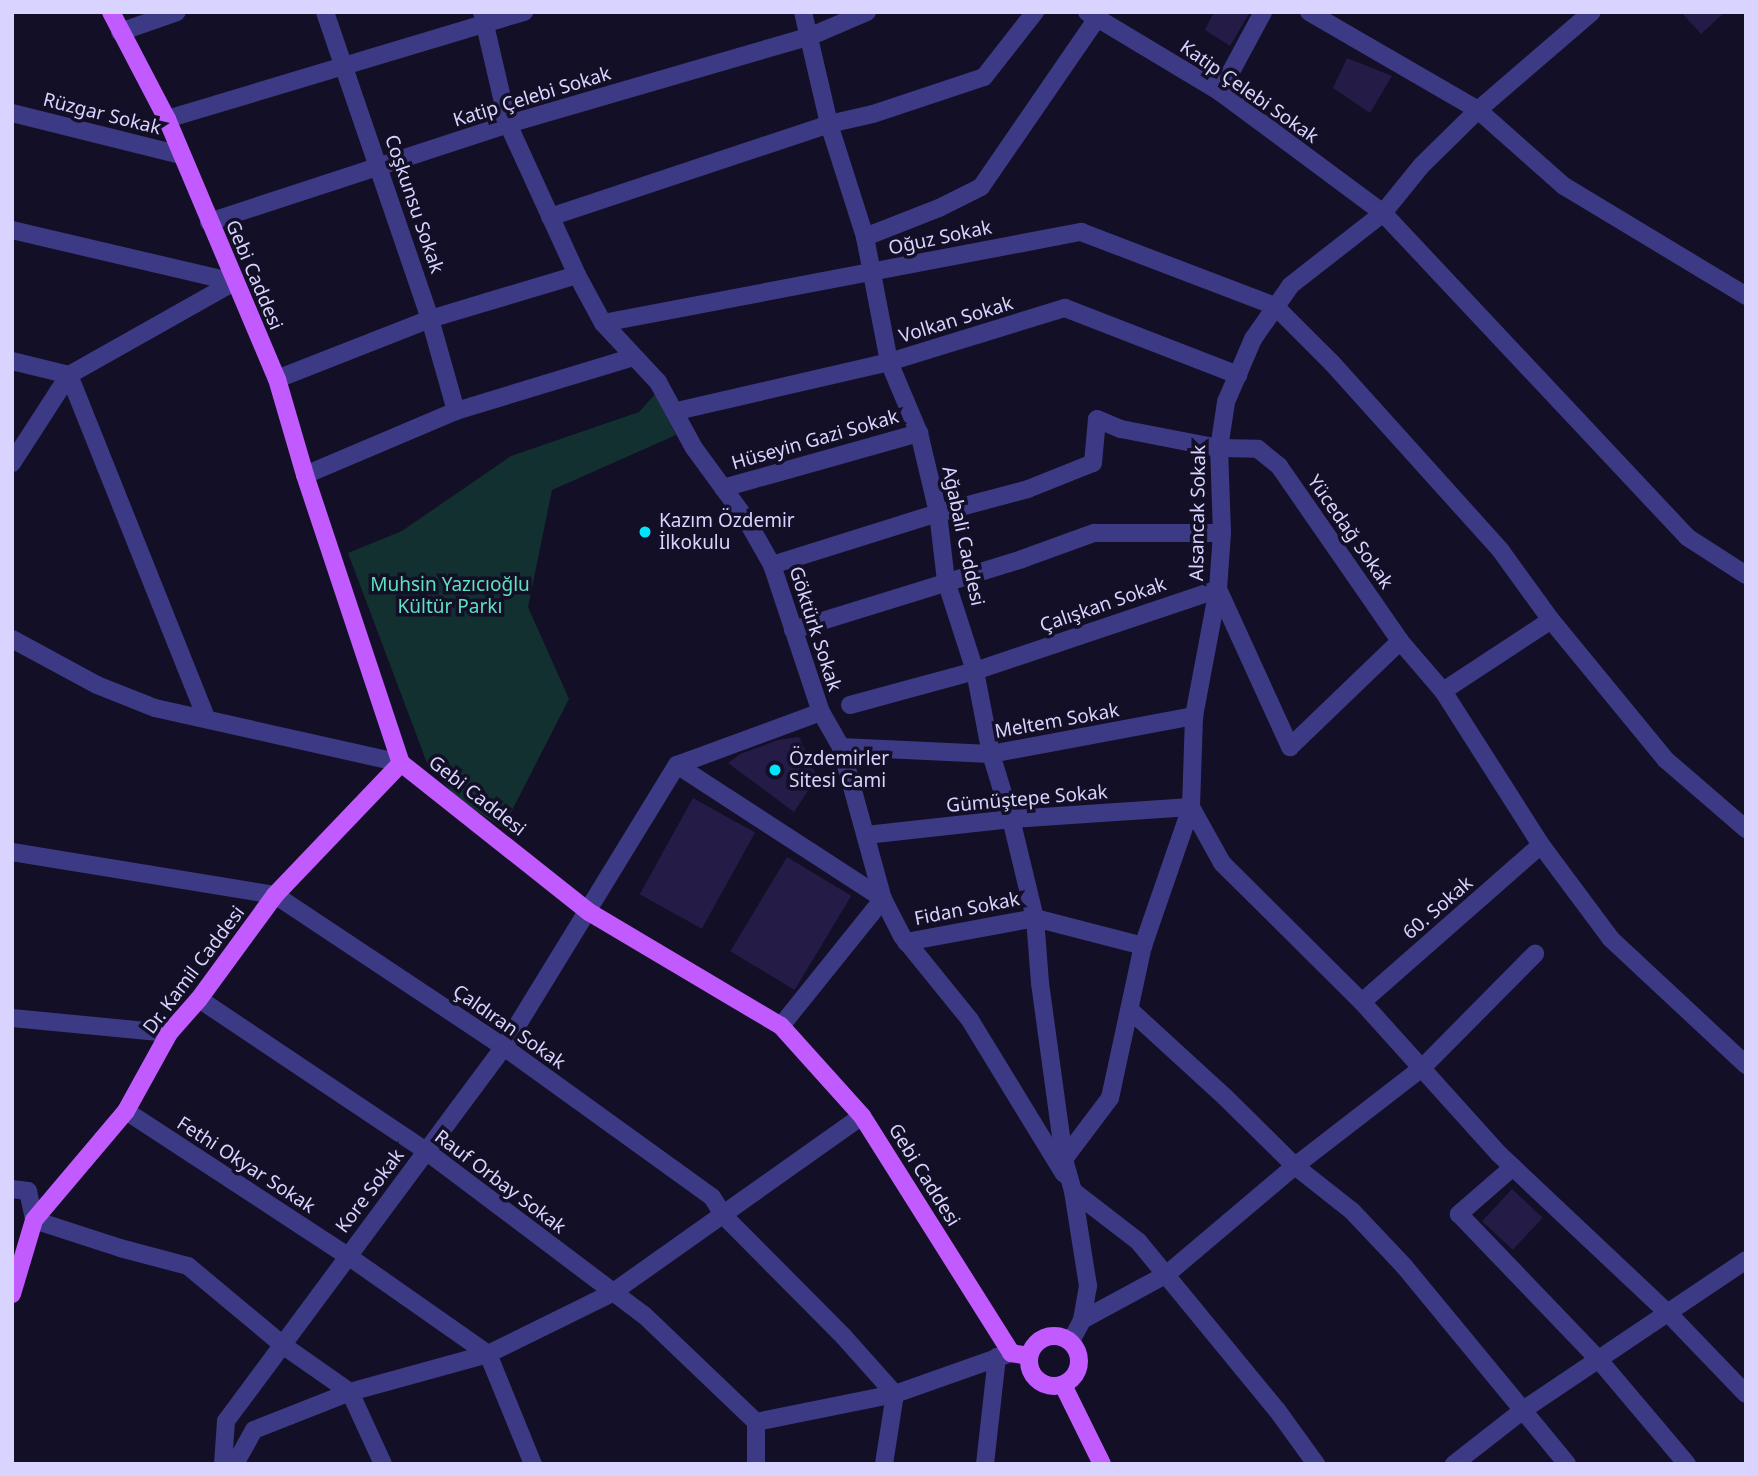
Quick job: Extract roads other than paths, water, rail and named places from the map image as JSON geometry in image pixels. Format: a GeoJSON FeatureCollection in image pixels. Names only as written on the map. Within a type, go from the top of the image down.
{"type":"FeatureCollection","features":[{"type":"Feature","properties":{"kind":"main road","name":"Gebi Caddesi"},"geometry":{"type":"LineString","coordinates":[[111,12],[167,119],[233,282],[277,379],[305,475],[401,763],[589,912],[781,1026],[862,1116],[1012,1355],[1030,1369],[1037,1380],[1049,1386],[1063,1385]]}},
{"type":"Feature","properties":{"kind":"main road","name":"Dr. Kamil Caddesi"},"geometry":{"type":"LineString","coordinates":[[12,1294],[34,1220],[126,1111],[169,1033],[199,999],[275,895],[401,763]]}},
{"type":"Feature","properties":{"kind":"main road"},"geometry":{"type":"LineString","coordinates":[[1012,1355],[1054,1335],[1070,1341],[1079,1352],[1080,1365],[1074,1378],[1063,1385],[1099,1461]]}},
{"type":"Feature","properties":{"kind":"street"},"geometry":{"type":"LineString","coordinates":[[120,32],[177,12]]}},
{"type":"Feature","properties":{"kind":"street","name":"Coşkunsu Sokak"},"geometry":{"type":"LineString","coordinates":[[325,12],[430,319],[456,411]]}},
{"type":"Feature","properties":{"kind":"street"},"geometry":{"type":"LineString","coordinates":[[167,119],[484,18],[524,12]]}},
{"type":"Feature","properties":{"kind":"street","name":"Ağabali Caddesi"},"geometry":{"type":"LineString","coordinates":[[803,12],[811,36],[829,124],[865,237],[889,362],[919,433],[938,513],[946,581],[975,671],[991,754],[1011,819],[1035,918],[1040,983],[1064,1159]]}},
{"type":"Feature","properties":{"kind":"street","name":"Katip Çelebi Sokak"},"geometry":{"type":"LineString","coordinates":[[209,222],[508,124],[811,36],[867,12]]}},
{"type":"Feature","properties":{"kind":"street"},"geometry":{"type":"LineString","coordinates":[[550,217],[829,124],[873,114],[984,77],[1035,12]]}},
{"type":"Feature","properties":{"kind":"street"},"geometry":{"type":"LineString","coordinates":[[1220,92],[1263,12]]}},
{"type":"Feature","properties":{"kind":"street"},"geometry":{"type":"LineString","coordinates":[[1309,12],[1478,110],[1564,186],[1746,296]]}},
{"type":"Feature","properties":{"kind":"street","name":"Alsancak Sokak"},"geometry":{"type":"LineString","coordinates":[[1064,1159],[1110,1098],[1143,946],[1191,807],[1194,716],[1218,589],[1222,533],[1219,448],[1226,402],[1253,339],[1291,285],[1383,213],[1421,166],[1478,110],[1592,12]]}},
{"type":"Feature","properties":{"kind":"street"},"geometry":{"type":"LineString","coordinates":[[865,237],[939,208],[981,187],[1005,156],[1092,15]]}},
{"type":"Feature","properties":{"kind":"street","name":"Katip Çelebi Sokak"},"geometry":{"type":"LineString","coordinates":[[1092,15],[1220,92],[1383,213],[1687,537],[1746,575]]}},
{"type":"Feature","properties":{"kind":"street","name":"Göktürk Sokak"},"geometry":{"type":"LineString","coordinates":[[484,18],[508,124],[577,275],[603,323],[658,382],[677,411],[694,448],[746,519],[772,565],[821,712],[841,747],[883,899],[906,942],[970,1020],[1072,1188]]}},
{"type":"Feature","properties":{"kind":"street","name":"Rüzgar Sokak"},"geometry":{"type":"LineString","coordinates":[[12,113],[181,155]]}},
{"type":"Feature","properties":{"kind":"street"},"geometry":{"type":"LineString","coordinates":[[12,230],[233,282]]}},
{"type":"Feature","properties":{"kind":"street","name":"Oğuz Sokak"},"geometry":{"type":"LineString","coordinates":[[603,323],[872,274],[1081,232],[1275,306]]}},
{"type":"Feature","properties":{"kind":"street"},"geometry":{"type":"LineString","coordinates":[[277,379],[430,319],[577,275]]}},
{"type":"Feature","properties":{"kind":"street"},"geometry":{"type":"LineString","coordinates":[[12,463],[69,375],[233,282]]}},
{"type":"Feature","properties":{"kind":"street"},"geometry":{"type":"LineString","coordinates":[[1275,306],[1332,363],[1492,541],[1551,620],[1666,760],[1746,829]]}},
{"type":"Feature","properties":{"kind":"street","name":"Volkan Sokak"},"geometry":{"type":"LineString","coordinates":[[677,411],[889,362],[1065,308],[1238,375]]}},
{"type":"Feature","properties":{"kind":"street"},"geometry":{"type":"LineString","coordinates":[[305,475],[456,411],[635,357]]}},
{"type":"Feature","properties":{"kind":"street"},"geometry":{"type":"LineString","coordinates":[[12,361],[69,375]]}},
{"type":"Feature","properties":{"kind":"street"},"geometry":{"type":"LineString","coordinates":[[69,375],[206,718]]}},
{"type":"Feature","properties":{"kind":"street","name":"Yücedağ Sokak"},"geometry":{"type":"LineString","coordinates":[[772,565],[938,513],[1028,489],[1093,463],[1097,419],[1121,429],[1219,448],[1258,449],[1279,467],[1400,641],[1443,691],[1541,845],[1611,939],[1746,1065]]}},
{"type":"Feature","properties":{"kind":"street","name":"Hüseyin Gazi Sokak"},"geometry":{"type":"LineString","coordinates":[[723,488],[919,433]]}},
{"type":"Feature","properties":{"kind":"street"},"geometry":{"type":"LineString","coordinates":[[793,630],[1022,559],[1094,533],[1222,533]]}},
{"type":"Feature","properties":{"kind":"street"},"geometry":{"type":"LineString","coordinates":[[1218,589],[1290,747],[1400,641]]}},
{"type":"Feature","properties":{"kind":"street","name":"Çalışkan Sokak"},"geometry":{"type":"LineString","coordinates":[[850,705],[975,671],[1218,589]]}},
{"type":"Feature","properties":{"kind":"street"},"geometry":{"type":"LineString","coordinates":[[1443,691],[1551,620]]}},
{"type":"Feature","properties":{"kind":"street"},"geometry":{"type":"LineString","coordinates":[[12,639],[97,685],[155,708],[401,763]]}},
{"type":"Feature","properties":{"kind":"street"},"geometry":{"type":"LineString","coordinates":[[589,912],[677,765],[821,712]]}},
{"type":"Feature","properties":{"kind":"street","name":"Meltem Sokak"},"geometry":{"type":"LineString","coordinates":[[841,747],[991,754],[1194,716]]}},
{"type":"Feature","properties":{"kind":"street"},"geometry":{"type":"LineString","coordinates":[[677,765],[883,899],[781,1026]]}},
{"type":"Feature","properties":{"kind":"street"},"geometry":{"type":"LineString","coordinates":[[1191,807],[1222,863],[1362,1002],[1513,1167],[1669,1314],[1746,1394]]}},
{"type":"Feature","properties":{"kind":"street","name":"Gümüştepe Sokak"},"geometry":{"type":"LineString","coordinates":[[866,835],[1011,819],[1191,807]]}},
{"type":"Feature","properties":{"kind":"street","name":"60. Sokak"},"geometry":{"type":"LineString","coordinates":[[1362,1002],[1541,845]]}},
{"type":"Feature","properties":{"kind":"street","name":"Çaldıran Sokak"},"geometry":{"type":"LineString","coordinates":[[12,852],[275,895],[504,1047],[712,1197],[724,1216],[844,1337],[895,1394]]}},
{"type":"Feature","properties":{"kind":"street","name":"Kore Sokak"},"geometry":{"type":"LineString","coordinates":[[223,1464],[226,1421],[504,1047],[589,912]]}},
{"type":"Feature","properties":{"kind":"street"},"geometry":{"type":"LineString","coordinates":[[1035,918],[1143,946]]}},
{"type":"Feature","properties":{"kind":"street","name":"Fidan Sokak"},"geometry":{"type":"LineString","coordinates":[[906,942],[1035,918]]}},
{"type":"Feature","properties":{"kind":"street"},"geometry":{"type":"LineString","coordinates":[[1082,1320],[1167,1274],[1295,1166],[1422,1068],[1535,954]]}},
{"type":"Feature","properties":{"kind":"street","name":"Rauf Orbay Sokak"},"geometry":{"type":"LineString","coordinates":[[199,999],[426,1152],[644,1315],[756,1422]]}},
{"type":"Feature","properties":{"kind":"street"},"geometry":{"type":"LineString","coordinates":[[1130,1010],[1295,1166],[1352,1211],[1404,1266],[1567,1464]]}},
{"type":"Feature","properties":{"kind":"street"},"geometry":{"type":"LineString","coordinates":[[12,1018],[169,1033]]}},
{"type":"Feature","properties":{"kind":"street","name":"Fethi Okyar Sokak"},"geometry":{"type":"LineString","coordinates":[[126,1111],[348,1256],[488,1354]]}},
{"type":"Feature","properties":{"kind":"street"},"geometry":{"type":"LineString","coordinates":[[235,1464],[254,1430],[350,1392],[488,1354],[612,1293],[862,1116]]}},
{"type":"Feature","properties":{"kind":"street"},"geometry":{"type":"LineString","coordinates":[[1064,1159],[1072,1188],[1088,1286],[1082,1320],[1070,1341]]}},
{"type":"Feature","properties":{"kind":"street"},"geometry":{"type":"LineString","coordinates":[[1513,1167],[1459,1214],[1599,1360],[1687,1464]]}},
{"type":"Feature","properties":{"kind":"street"},"geometry":{"type":"LineString","coordinates":[[1072,1188],[1139,1241],[1277,1409],[1316,1464]]}},
{"type":"Feature","properties":{"kind":"street"},"geometry":{"type":"LineString","coordinates":[[12,1189],[28,1191],[34,1220],[120,1248],[188,1266],[284,1346],[350,1392],[383,1464]]}},
{"type":"Feature","properties":{"kind":"street"},"geometry":{"type":"LineString","coordinates":[[1454,1464],[1523,1410],[1746,1260]]}},
{"type":"Feature","properties":{"kind":"street"},"geometry":{"type":"LineString","coordinates":[[488,1354],[533,1464]]}},
{"type":"Feature","properties":{"kind":"street"},"geometry":{"type":"LineString","coordinates":[[755,1464],[756,1422],[895,1394],[1012,1355]]}},
{"type":"Feature","properties":{"kind":"street"},"geometry":{"type":"LineString","coordinates":[[985,1464],[1012,1355]]}},
{"type":"Feature","properties":{"kind":"street"},"geometry":{"type":"LineString","coordinates":[[884,1464],[895,1394]]}},
{"type":"Feature","properties":{"kind":"place","name":"Kazım Özdemir İlkokulu"},"geometry":{"type":"Point","coordinates":[645,532]}},
{"type":"Feature","properties":{"kind":"place","name":"Özdemirler Sitesi Cami"},"geometry":{"type":"Point","coordinates":[775,770]}},
{"type":"Feature","properties":{"kind":"park label","name":"Muhsin Yazıcıoğlu Kültür Parkı"},"geometry":{"type":"Point","coordinates":[450,596]}}]}
